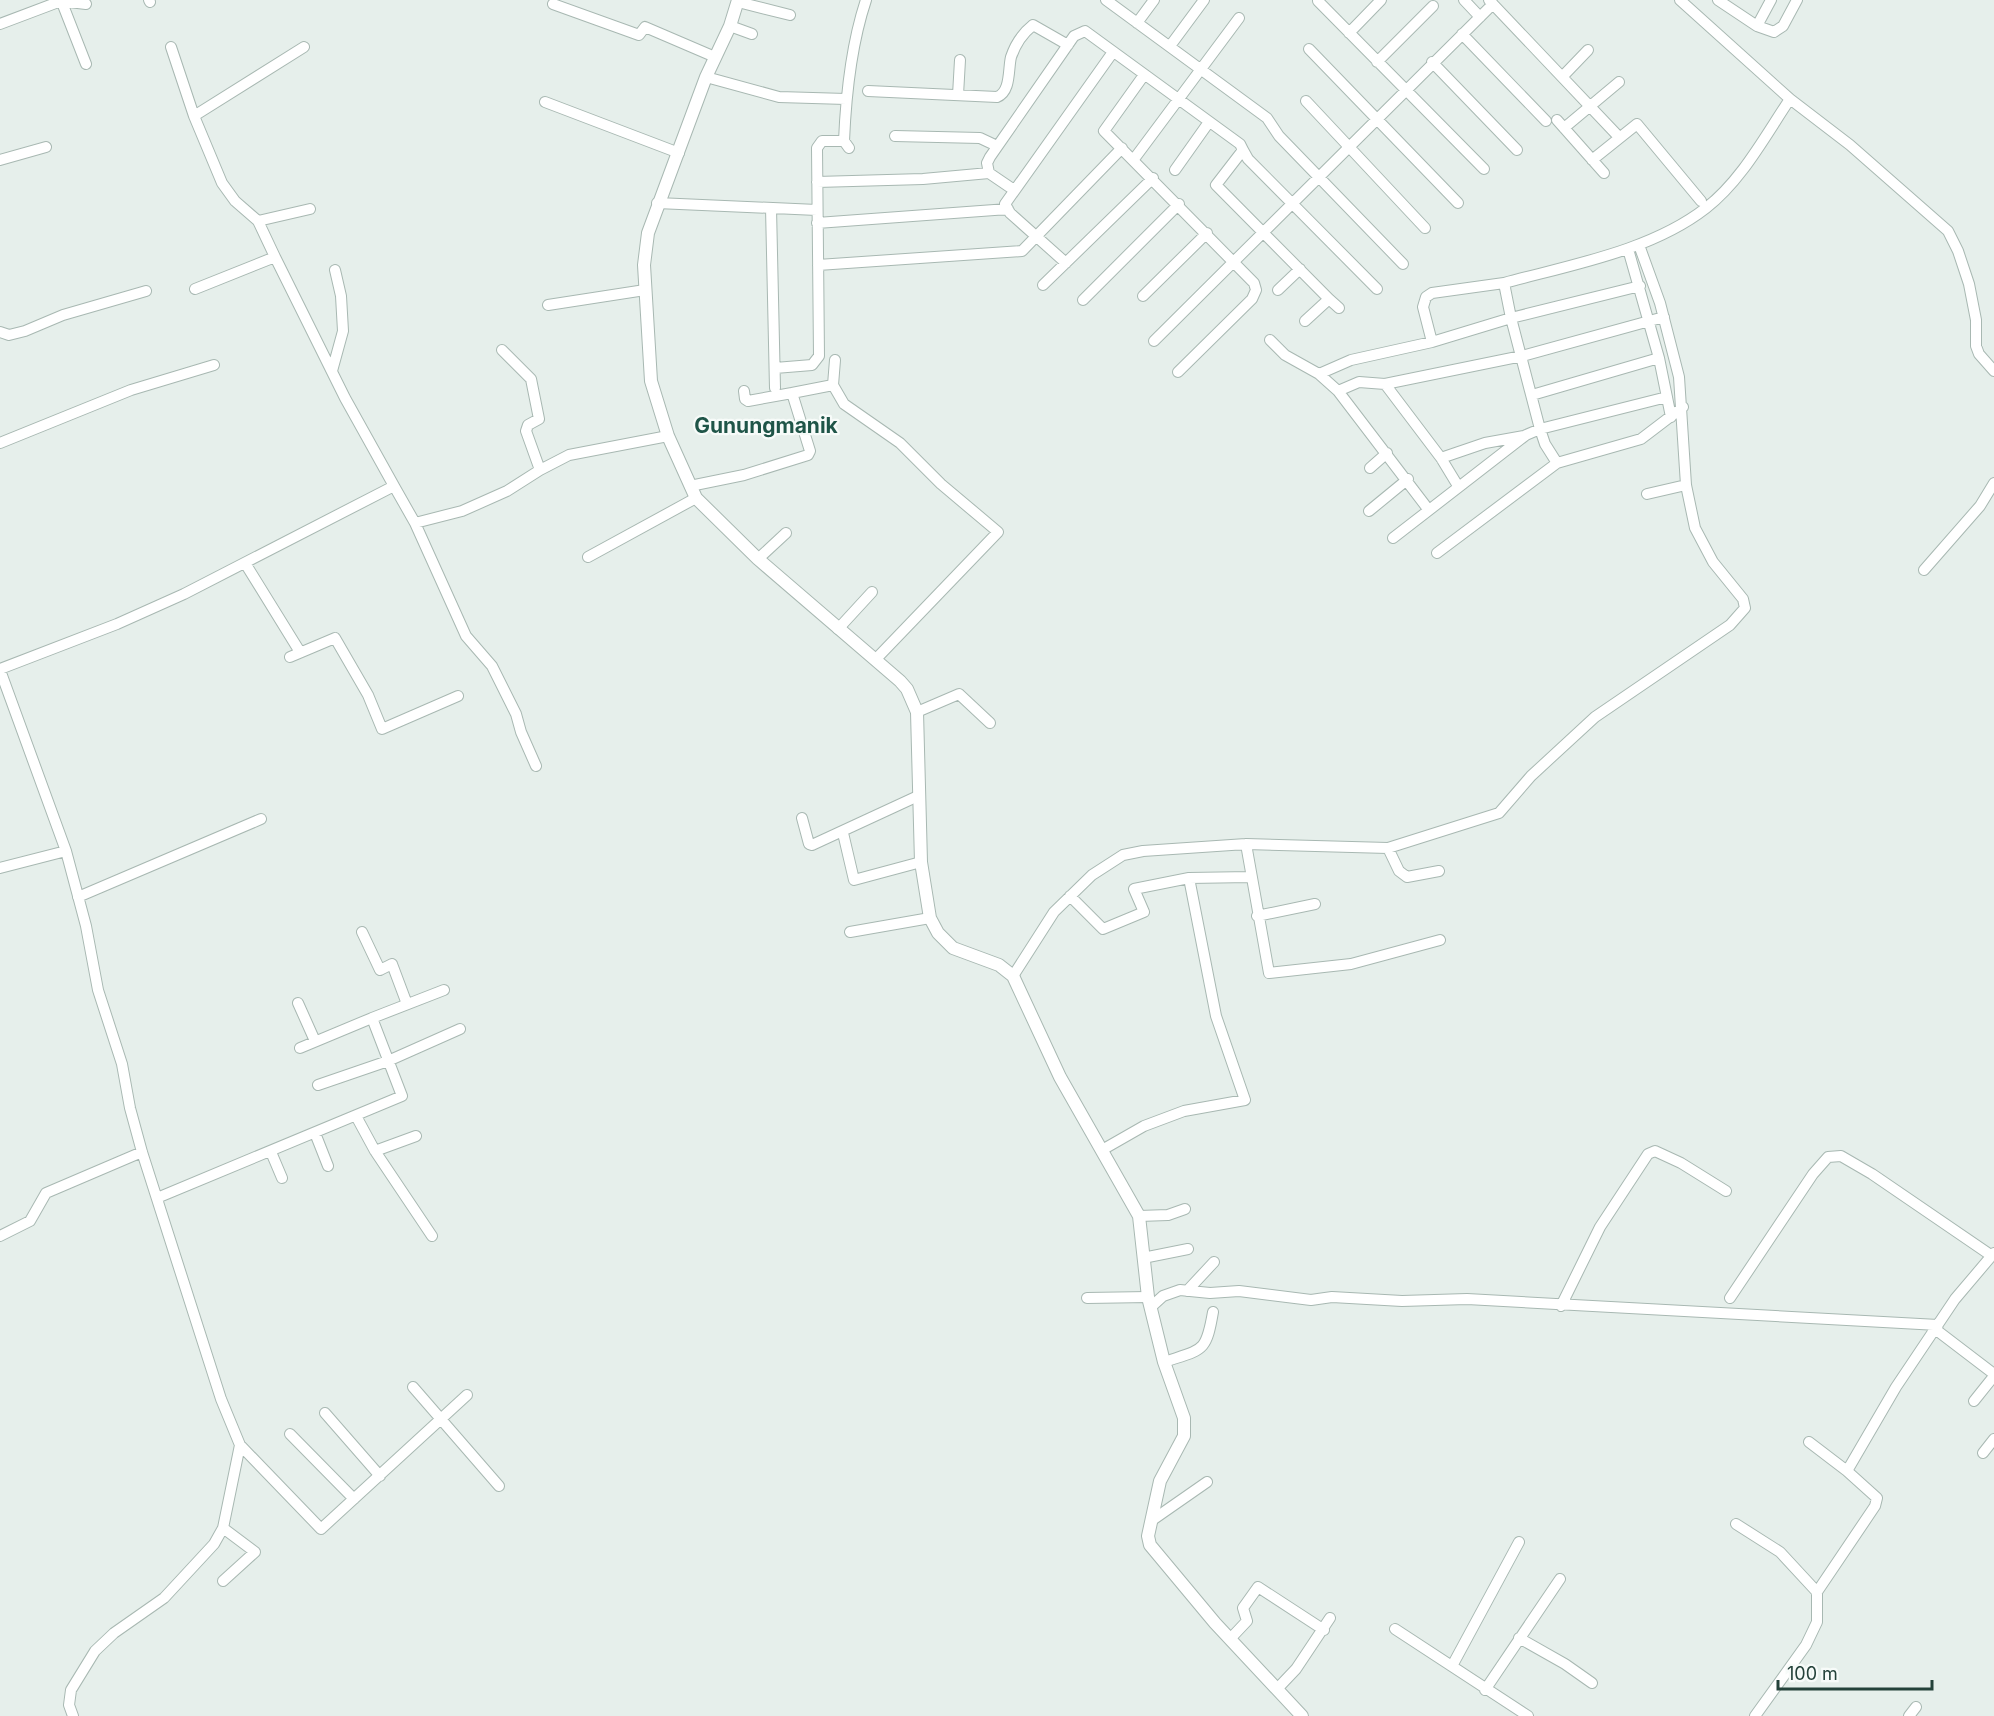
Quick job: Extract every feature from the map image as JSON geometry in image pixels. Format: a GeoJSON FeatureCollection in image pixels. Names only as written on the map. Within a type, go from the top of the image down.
{"type":"FeatureCollection","features":[{"type":"Feature","properties":{"kind":"street"},"geometry":{"type":"LineString","coordinates":[[775,368],[812,365],[819,356],[818,144],[847,144],[846,99],[857,26],[866,0]]}},
{"type":"Feature","properties":{"kind":"street"},"geometry":{"type":"LineString","coordinates":[[1106,0],[1120,4],[1137,22],[1267,118],[1279,136],[1403,264]]}},
{"type":"Feature","properties":{"kind":"street"},"geometry":{"type":"LineString","coordinates":[[1137,22],[1154,0]]}},
{"type":"Feature","properties":{"kind":"street"},"geometry":{"type":"LineString","coordinates":[[1170,46],[1204,0]]}},
{"type":"Feature","properties":{"kind":"street"},"geometry":{"type":"LineString","coordinates":[[1349,33],[1381,0]]}},
{"type":"Feature","properties":{"kind":"street"},"geometry":{"type":"LineString","coordinates":[[1464,0],[1480,17]]}},
{"type":"Feature","properties":{"kind":"street"},"geometry":{"type":"LineString","coordinates":[[1680,0],[1691,4],[1790,99],[1844,140],[1948,231],[1958,251],[1969,284],[1976,320],[1976,346],[1979,354],[1994,371]]}},
{"type":"Feature","properties":{"kind":"street"},"geometry":{"type":"LineString","coordinates":[[1757,26],[1771,0]]}},
{"type":"Feature","properties":{"kind":"street"},"geometry":{"type":"LineString","coordinates":[[1724,2],[1757,26],[1774,32],[1783,26],[1797,0]]}},
{"type":"Feature","properties":{"kind":"street"},"geometry":{"type":"LineString","coordinates":[[0,24],[61,1],[86,4]]}},
{"type":"Feature","properties":{"kind":"street"},"geometry":{"type":"LineString","coordinates":[[61,1],[86,64]]}},
{"type":"Feature","properties":{"kind":"street"},"geometry":{"type":"LineString","coordinates":[[790,15],[738,1],[730,26],[706,77],[679,153],[657,203],[648,233],[645,290],[651,381],[668,436],[696,498],[758,558],[907,689],[917,712],[920,753],[918,796],[921,862],[930,918],[938,933],[953,948],[999,965],[1013,976],[1060,1077],[1139,1216],[1150,1302],[1164,1362],[1184,1418],[1184,1436],[1160,1481],[1151,1521],[1150,1545],[1230,1639],[1302,1716]]}},
{"type":"Feature","properties":{"kind":"street"},"geometry":{"type":"LineString","coordinates":[[1318,1],[1484,169]]}},
{"type":"Feature","properties":{"kind":"street"},"geometry":{"type":"LineString","coordinates":[[1154,341],[1375,118],[1480,17],[1491,2],[1592,105],[1619,137]]}},
{"type":"Feature","properties":{"kind":"street"},"geometry":{"type":"LineString","coordinates":[[552,4],[572,5],[639,35],[645,27],[715,57]]}},
{"type":"Feature","properties":{"kind":"street"},"geometry":{"type":"LineString","coordinates":[[1377,62],[1433,6]]}},
{"type":"Feature","properties":{"kind":"street"},"geometry":{"type":"LineString","coordinates":[[1134,159],[1171,108],[1203,70],[1239,18]]}},
{"type":"Feature","properties":{"kind":"street"},"geometry":{"type":"LineString","coordinates":[[868,91],[1003,95],[1011,57],[1019,42],[1033,25],[1068,45]]}},
{"type":"Feature","properties":{"kind":"street"},"geometry":{"type":"LineString","coordinates":[[730,26],[752,34]]}},
{"type":"Feature","properties":{"kind":"street"},"geometry":{"type":"LineString","coordinates":[[989,173],[987,163],[997,146],[1077,33],[1085,32],[1240,144],[1248,159],[1293,201],[1377,289]]}},
{"type":"Feature","properties":{"kind":"street"},"geometry":{"type":"LineString","coordinates":[[1462,34],[1604,172]]}},
{"type":"Feature","properties":{"kind":"street"},"geometry":{"type":"LineString","coordinates":[[171,47],[194,116],[222,183],[235,201],[258,221],[332,371],[415,523],[466,636],[492,666],[516,714],[536,766]]}},
{"type":"Feature","properties":{"kind":"street"},"geometry":{"type":"LineString","coordinates":[[194,116],[304,47]]}},
{"type":"Feature","properties":{"kind":"street"},"geometry":{"type":"LineString","coordinates":[[1309,49],[1458,203]]}},
{"type":"Feature","properties":{"kind":"street"},"geometry":{"type":"LineString","coordinates":[[1563,76],[1588,50]]}},
{"type":"Feature","properties":{"kind":"street"},"geometry":{"type":"LineString","coordinates":[[1066,263],[1005,204],[1113,52]]}},
{"type":"Feature","properties":{"kind":"street"},"geometry":{"type":"LineString","coordinates":[[958,95],[960,60]]}},
{"type":"Feature","properties":{"kind":"street"},"geometry":{"type":"LineString","coordinates":[[1432,62],[1518,150]]}},
{"type":"Feature","properties":{"kind":"street"},"geometry":{"type":"LineString","coordinates":[[1144,75],[1104,131],[1233,260],[1254,283],[1256,290],[1252,299],[1178,372]]}},
{"type":"Feature","properties":{"kind":"street"},"geometry":{"type":"LineString","coordinates":[[706,77],[779,97],[846,99]]}},
{"type":"Feature","properties":{"kind":"street"},"geometry":{"type":"LineString","coordinates":[[1555,123],[1592,105],[1619,82]]}},
{"type":"Feature","properties":{"kind":"street"},"geometry":{"type":"LineString","coordinates":[[1432,342],[1423,307],[1426,297],[1432,293],[1504,283],[1634,247],[1706,208],[1744,168],[1790,99]]}},
{"type":"Feature","properties":{"kind":"street"},"geometry":{"type":"LineString","coordinates":[[1306,101],[1425,228]]}},
{"type":"Feature","properties":{"kind":"street"},"geometry":{"type":"LineString","coordinates":[[545,102],[679,153]]}},
{"type":"Feature","properties":{"kind":"street"},"geometry":{"type":"LineString","coordinates":[[1175,170],[1209,122]]}},
{"type":"Feature","properties":{"kind":"street"},"geometry":{"type":"LineString","coordinates":[[1592,160],[1635,124],[1638,125],[1701,201]]}},
{"type":"Feature","properties":{"kind":"street"},"geometry":{"type":"LineString","coordinates":[[894,136],[980,138],[997,146]]}},
{"type":"Feature","properties":{"kind":"street"},"geometry":{"type":"LineString","coordinates":[[0,160],[46,147]]}},
{"type":"Feature","properties":{"kind":"street"},"geometry":{"type":"LineString","coordinates":[[818,265],[1022,251],[1122,148]]}},
{"type":"Feature","properties":{"kind":"street"},"geometry":{"type":"LineString","coordinates":[[1207,195],[1243,150]]}},
{"type":"Feature","properties":{"kind":"street"},"geometry":{"type":"LineString","coordinates":[[817,182],[923,179],[989,173],[1014,190]]}},
{"type":"Feature","properties":{"kind":"street"},"geometry":{"type":"LineString","coordinates":[[1043,285],[1153,178]]}},
{"type":"Feature","properties":{"kind":"street"},"geometry":{"type":"LineString","coordinates":[[1216,185],[1339,308]]}},
{"type":"Feature","properties":{"kind":"street"},"geometry":{"type":"LineString","coordinates":[[657,203],[817,210]]}},
{"type":"Feature","properties":{"kind":"street"},"geometry":{"type":"LineString","coordinates":[[1083,300],[1179,204]]}},
{"type":"Feature","properties":{"kind":"street"},"geometry":{"type":"LineString","coordinates":[[771,208],[775,388]]}},
{"type":"Feature","properties":{"kind":"street"},"geometry":{"type":"LineString","coordinates":[[258,221],[310,209]]}},
{"type":"Feature","properties":{"kind":"street"},"geometry":{"type":"LineString","coordinates":[[817,223],[1008,209]]}},
{"type":"Feature","properties":{"kind":"street"},"geometry":{"type":"LineString","coordinates":[[1143,296],[1207,233]]}},
{"type":"Feature","properties":{"kind":"street"},"geometry":{"type":"LineString","coordinates":[[1634,247],[1640,286],[1659,358],[1671,417]]}},
{"type":"Feature","properties":{"kind":"street"},"geometry":{"type":"LineString","coordinates":[[1013,976],[1054,912],[1092,875],[1123,855],[1143,850],[1246,844],[1388,848],[1499,813],[1531,776],[1595,717],[1730,625],[1745,608],[1743,599],[1713,562],[1695,528],[1686,485],[1683,407],[1679,376],[1664,317],[1634,247]]}},
{"type":"Feature","properties":{"kind":"street"},"geometry":{"type":"LineString","coordinates":[[195,289],[275,256]]}},
{"type":"Feature","properties":{"kind":"street"},"geometry":{"type":"LineString","coordinates":[[1278,290],[1300,269]]}},
{"type":"Feature","properties":{"kind":"street"},"geometry":{"type":"LineString","coordinates":[[332,371],[343,331],[340,296],[334,270]]}},
{"type":"Feature","properties":{"kind":"street"},"geometry":{"type":"LineString","coordinates":[[1504,283],[1540,429],[1545,444],[1557,463]]}},
{"type":"Feature","properties":{"kind":"street"},"geometry":{"type":"LineString","coordinates":[[1319,374],[1351,360],[1432,342],[1511,318],[1640,286]]}},
{"type":"Feature","properties":{"kind":"street"},"geometry":{"type":"LineString","coordinates":[[548,305],[645,290]]}},
{"type":"Feature","properties":{"kind":"street"},"geometry":{"type":"LineString","coordinates":[[0,332],[9,335],[25,331],[63,315],[146,291]]}},
{"type":"Feature","properties":{"kind":"street"},"geometry":{"type":"LineString","coordinates":[[1305,321],[1329,299]]}},
{"type":"Feature","properties":{"kind":"street"},"geometry":{"type":"LineString","coordinates":[[1338,391],[1359,382],[1385,384],[1522,356],[1664,317]]}},
{"type":"Feature","properties":{"kind":"street"},"geometry":{"type":"LineString","coordinates":[[1270,340],[1285,355],[1319,374],[1338,391],[1408,479],[1428,508]]}},
{"type":"Feature","properties":{"kind":"street"},"geometry":{"type":"LineString","coordinates":[[502,350],[532,380],[539,419],[528,425],[526,431],[540,470]]}},
{"type":"Feature","properties":{"kind":"street"},"geometry":{"type":"LineString","coordinates":[[1532,395],[1659,358]]}},
{"type":"Feature","properties":{"kind":"street"},"geometry":{"type":"LineString","coordinates":[[835,360],[833,385],[844,404],[900,443],[941,483],[998,532],[875,660]]}},
{"type":"Feature","properties":{"kind":"street"},"geometry":{"type":"LineString","coordinates":[[0,443],[131,390],[214,365]]}},
{"type":"Feature","properties":{"kind":"street"},"geometry":{"type":"LineString","coordinates":[[1385,384],[1441,458],[1458,486]]}},
{"type":"Feature","properties":{"kind":"street"},"geometry":{"type":"LineString","coordinates":[[744,391],[745,399],[748,401],[833,385]]}},
{"type":"Feature","properties":{"kind":"street"},"geometry":{"type":"LineString","coordinates":[[690,486],[744,475],[808,455],[810,451],[792,393]]}},
{"type":"Feature","properties":{"kind":"street"},"geometry":{"type":"LineString","coordinates":[[1441,458],[1485,443],[1526,435],[1540,429],[1667,397]]}},
{"type":"Feature","properties":{"kind":"street"},"geometry":{"type":"LineString","coordinates":[[1437,553],[1557,463],[1641,439],[1683,407]]}},
{"type":"Feature","properties":{"kind":"street"},"geometry":{"type":"LineString","coordinates":[[1393,538],[1428,508],[1526,435]]}},
{"type":"Feature","properties":{"kind":"street"},"geometry":{"type":"LineString","coordinates":[[415,523],[462,511],[507,491],[569,455],[668,436]]}},
{"type":"Feature","properties":{"kind":"street"},"geometry":{"type":"LineString","coordinates":[[1370,468],[1387,453]]}},
{"type":"Feature","properties":{"kind":"street"},"geometry":{"type":"LineString","coordinates":[[1368,512],[1408,479]]}},
{"type":"Feature","properties":{"kind":"street"},"geometry":{"type":"LineString","coordinates":[[1924,570],[1980,506],[1994,483]]}},
{"type":"Feature","properties":{"kind":"street"},"geometry":{"type":"LineString","coordinates":[[1647,494],[1686,485]]}},
{"type":"Feature","properties":{"kind":"street"},"geometry":{"type":"LineString","coordinates":[[394,486],[244,563],[117,624],[0,669],[66,850],[98,990],[122,1064],[130,1108],[142,1152],[220,1398],[240,1445],[321,1529],[467,1395]]}},
{"type":"Feature","properties":{"kind":"street"},"geometry":{"type":"LineString","coordinates":[[588,557],[696,498]]}},
{"type":"Feature","properties":{"kind":"street"},"geometry":{"type":"LineString","coordinates":[[758,558],[786,533]]}},
{"type":"Feature","properties":{"kind":"street"},"geometry":{"type":"LineString","coordinates":[[244,563],[295,654],[335,638],[368,695],[382,729],[458,696]]}},
{"type":"Feature","properties":{"kind":"street"},"geometry":{"type":"LineString","coordinates":[[838,629],[872,592]]}},
{"type":"Feature","properties":{"kind":"street"},"geometry":{"type":"LineString","coordinates":[[917,712],[959,693],[990,723]]}},
{"type":"Feature","properties":{"kind":"street"},"geometry":{"type":"LineString","coordinates":[[802,818],[810,845],[843,833],[918,796]]}},
{"type":"Feature","properties":{"kind":"street"},"geometry":{"type":"LineString","coordinates":[[78,897],[261,819]]}},
{"type":"Feature","properties":{"kind":"street"},"geometry":{"type":"LineString","coordinates":[[843,833],[854,880],[921,862]]}},
{"type":"Feature","properties":{"kind":"street"},"geometry":{"type":"LineString","coordinates":[[1246,844],[1250,877],[1269,973],[1351,964],[1440,940]]}},
{"type":"Feature","properties":{"kind":"street"},"geometry":{"type":"LineString","coordinates":[[1388,848],[1399,871],[1407,877],[1439,871]]}},
{"type":"Feature","properties":{"kind":"street"},"geometry":{"type":"LineString","coordinates":[[0,867],[66,850]]}},
{"type":"Feature","properties":{"kind":"street"},"geometry":{"type":"LineString","coordinates":[[1070,896],[1103,929],[1144,912],[1134,889],[1189,878],[1250,877]]}},
{"type":"Feature","properties":{"kind":"street"},"geometry":{"type":"LineString","coordinates":[[1102,1150],[1144,1126],[1184,1111],[1245,1100],[1216,1016],[1189,878]]}},
{"type":"Feature","properties":{"kind":"street"},"geometry":{"type":"LineString","coordinates":[[1257,916],[1315,903]]}},
{"type":"Feature","properties":{"kind":"street"},"geometry":{"type":"LineString","coordinates":[[850,932],[930,918]]}},
{"type":"Feature","properties":{"kind":"street"},"geometry":{"type":"LineString","coordinates":[[362,932],[380,970],[392,964],[407,1004]]}},
{"type":"Feature","properties":{"kind":"street"},"geometry":{"type":"LineString","coordinates":[[300,1048],[444,990]]}},
{"type":"Feature","properties":{"kind":"street"},"geometry":{"type":"LineString","coordinates":[[298,1003],[315,1041]]}},
{"type":"Feature","properties":{"kind":"street"},"geometry":{"type":"LineString","coordinates":[[157,1198],[402,1096],[372,1018]]}},
{"type":"Feature","properties":{"kind":"street"},"geometry":{"type":"LineString","coordinates":[[318,1085],[388,1061],[460,1029]]}},
{"type":"Feature","properties":{"kind":"street"},"geometry":{"type":"LineString","coordinates":[[356,1116],[375,1151],[432,1236]]}},
{"type":"Feature","properties":{"kind":"street"},"geometry":{"type":"LineString","coordinates":[[315,1133],[328,1166]]}},
{"type":"Feature","properties":{"kind":"street"},"geometry":{"type":"LineString","coordinates":[[375,1151],[416,1136]]}},
{"type":"Feature","properties":{"kind":"street"},"geometry":{"type":"LineString","coordinates":[[1561,1306],[1600,1227],[1648,1154],[1655,1151],[1681,1163],[1726,1191]]}},
{"type":"Feature","properties":{"kind":"street"},"geometry":{"type":"LineString","coordinates":[[0,1236],[30,1221],[46,1193],[142,1152]]}},
{"type":"Feature","properties":{"kind":"street"},"geometry":{"type":"LineString","coordinates":[[271,1152],[282,1178]]}},
{"type":"Feature","properties":{"kind":"street"},"geometry":{"type":"LineString","coordinates":[[1730,1298],[1813,1174],[1828,1157],[1841,1156],[1872,1174],[1993,1254],[1955,1299],[1936,1327],[1896,1387],[1847,1471]]}},
{"type":"Feature","properties":{"kind":"street"},"geometry":{"type":"LineString","coordinates":[[1139,1216],[1168,1215],[1185,1209]]}},
{"type":"Feature","properties":{"kind":"street"},"geometry":{"type":"LineString","coordinates":[[1143,1258],[1188,1249]]}},
{"type":"Feature","properties":{"kind":"street"},"geometry":{"type":"LineString","coordinates":[[1187,1291],[1214,1262]]}},
{"type":"Feature","properties":{"kind":"street"},"geometry":{"type":"LineString","coordinates":[[1087,1298],[1150,1302],[1180,1290],[1210,1293],[1239,1291],[1311,1300],[1332,1297],[1402,1301],[1467,1299],[1936,1327],[1994,1375],[1974,1401]]}},
{"type":"Feature","properties":{"kind":"street"},"geometry":{"type":"LineString","coordinates":[[1164,1362],[1202,1348],[1209,1336],[1213,1312]]}},
{"type":"Feature","properties":{"kind":"street"},"geometry":{"type":"LineString","coordinates":[[413,1388],[443,1419],[499,1486]]}},
{"type":"Feature","properties":{"kind":"street"},"geometry":{"type":"LineString","coordinates":[[325,1413],[380,1476]]}},
{"type":"Feature","properties":{"kind":"street"},"geometry":{"type":"LineString","coordinates":[[291,1434],[354,1500]]}},
{"type":"Feature","properties":{"kind":"street"},"geometry":{"type":"LineString","coordinates":[[1983,1453],[1994,1439]]}},
{"type":"Feature","properties":{"kind":"street"},"geometry":{"type":"LineString","coordinates":[[1755,1716],[1806,1645],[1817,1622],[1817,1592],[1877,1502],[1877,1498],[1847,1471],[1809,1442]]}},
{"type":"Feature","properties":{"kind":"street"},"geometry":{"type":"LineString","coordinates":[[73,1716],[69,1705],[72,1690],[95,1651],[114,1633],[164,1598],[203,1558],[223,1528],[240,1445]]}},
{"type":"Feature","properties":{"kind":"street"},"geometry":{"type":"LineString","coordinates":[[1151,1521],[1206,1482]]}},
{"type":"Feature","properties":{"kind":"street"},"geometry":{"type":"LineString","coordinates":[[1736,1524],[1780,1552],[1817,1592]]}},
{"type":"Feature","properties":{"kind":"street"},"geometry":{"type":"LineString","coordinates":[[223,1528],[255,1552],[223,1581]]}},
{"type":"Feature","properties":{"kind":"street"},"geometry":{"type":"LineString","coordinates":[[1452,1666],[1519,1542]]}},
{"type":"Feature","properties":{"kind":"street"},"geometry":{"type":"LineString","coordinates":[[1485,1690],[1560,1579]]}},
{"type":"Feature","properties":{"kind":"street"},"geometry":{"type":"LineString","coordinates":[[1230,1639],[1247,1621],[1243,1608],[1258,1587],[1324,1630]]}},
{"type":"Feature","properties":{"kind":"street"},"geometry":{"type":"LineString","coordinates":[[1277,1689],[1324,1630],[1330,1618]]}},
{"type":"Feature","properties":{"kind":"street"},"geometry":{"type":"LineString","coordinates":[[1395,1629],[1528,1716]]}},
{"type":"Feature","properties":{"kind":"street"},"geometry":{"type":"LineString","coordinates":[[1519,1638],[1565,1664],[1592,1683]]}},
{"type":"Feature","properties":{"kind":"district","name":"Gunungmanik"},"geometry":{"type":"Point","coordinates":[766,425]}}]}
